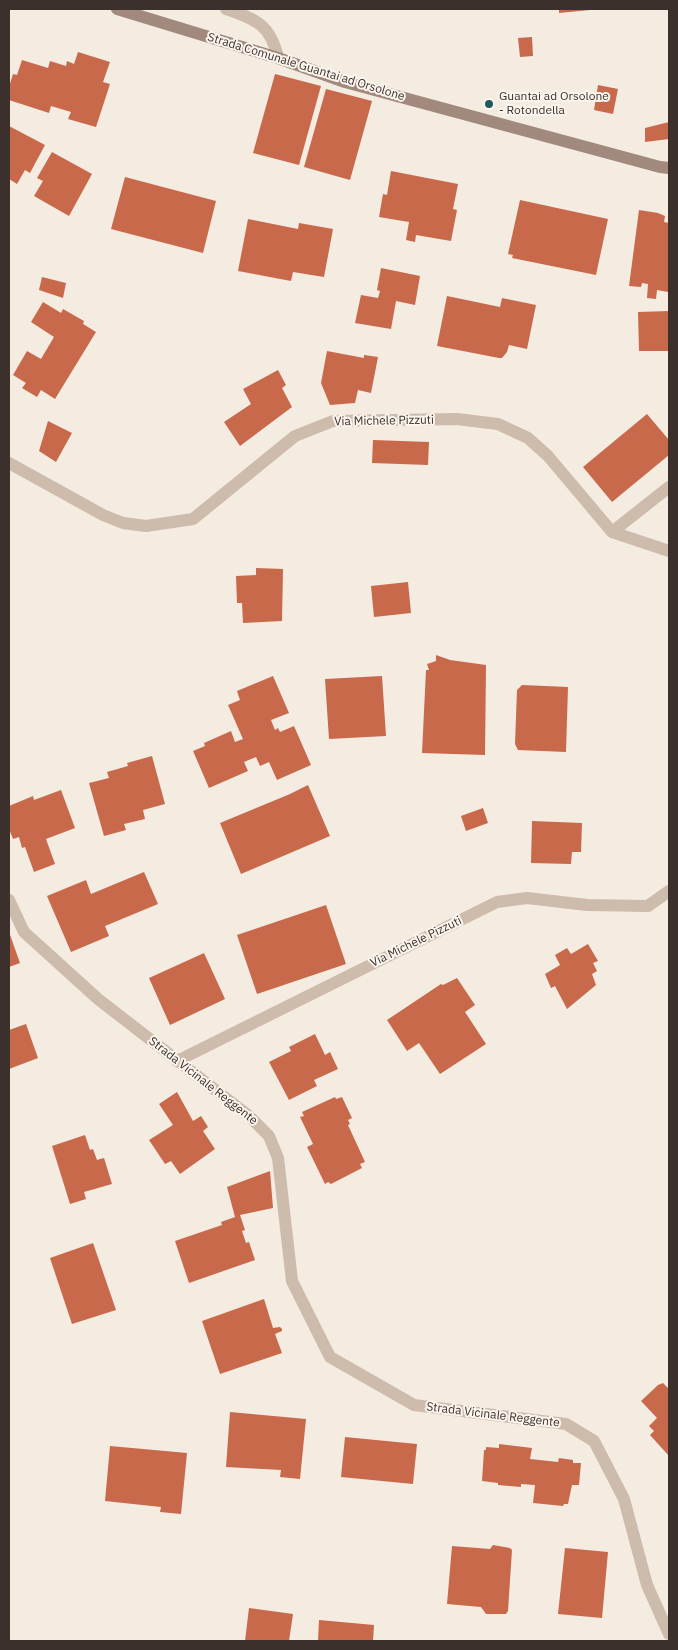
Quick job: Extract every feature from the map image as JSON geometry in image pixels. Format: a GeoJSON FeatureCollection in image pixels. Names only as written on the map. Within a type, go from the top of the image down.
{"type":"FeatureCollection","features":[{"type":"Feature","properties":{"kind":"street","name":"Strada Comunale Guantai ad Orsolone"},"geometry":{"type":"LineString","coordinates":[[117,9],[278,58],[344,82],[669,168]]}},
{"type":"Feature","properties":{"kind":"street"},"geometry":{"type":"LineString","coordinates":[[226,9],[245,15],[258,22],[271,34],[278,58]]}},
{"type":"Feature","properties":{"kind":"street","name":"Via Michele Pizzuti"},"geometry":{"type":"LineString","coordinates":[[9,463],[103,515],[123,523],[146,526],[193,519],[295,436],[334,420],[457,420],[498,424],[528,438],[548,456],[612,532]]}},
{"type":"Feature","properties":{"kind":"street"},"geometry":{"type":"LineString","coordinates":[[612,532],[669,486]]}},
{"type":"Feature","properties":{"kind":"street"},"geometry":{"type":"LineString","coordinates":[[612,532],[669,551]]}},
{"type":"Feature","properties":{"kind":"street","name":"Via Michele Pizzuti"},"geometry":{"type":"LineString","coordinates":[[177,1061],[497,902],[527,898],[587,905],[648,906],[669,891]]}},
{"type":"Feature","properties":{"kind":"street","name":"Strada Vicinale Reggente"},"geometry":{"type":"LineString","coordinates":[[9,900],[24,932],[98,999],[249,1116],[270,1136],[278,1158],[292,1281],[330,1357],[414,1405],[566,1424],[594,1441],[624,1499],[647,1585],[669,1634]]}},
{"type":"Feature","properties":{"kind":"building"},"geometry":{"type":"Polygon","coordinates":[[[559,9],[590,9],[590,10],[559,13],[559,9]]]}},
{"type":"Feature","properties":{"kind":"building"},"geometry":{"type":"Polygon","coordinates":[[[532,37],[533,56],[520,57],[518,38],[532,37]]]}},
{"type":"Feature","properties":{"kind":"building"},"geometry":{"type":"Polygon","coordinates":[[[78,52],[110,62],[103,82],[110,84],[96,127],[68,119],[71,112],[51,106],[49,113],[9,100],[9,87],[13,74],[17,75],[22,60],[48,68],[50,61],[66,66],[67,61],[74,64],[78,52]]]}},
{"type":"Feature","properties":{"kind":"building"},"geometry":{"type":"Polygon","coordinates":[[[275,74],[321,86],[299,165],[253,153],[275,74]]]}},
{"type":"Feature","properties":{"kind":"building"},"geometry":{"type":"Polygon","coordinates":[[[598,85],[618,89],[613,114],[594,110],[598,85]]]}},
{"type":"Feature","properties":{"kind":"building"},"geometry":{"type":"Polygon","coordinates":[[[326,89],[372,101],[350,180],[304,167],[326,89]]]}},
{"type":"Feature","properties":{"kind":"building"},"geometry":{"type":"Polygon","coordinates":[[[669,122],[669,139],[645,142],[645,128],[669,122]]]}},
{"type":"Feature","properties":{"kind":"building"},"geometry":{"type":"Polygon","coordinates":[[[9,126],[45,145],[30,173],[25,170],[17,184],[9,179],[9,126]]]}},
{"type":"Feature","properties":{"kind":"building"},"geometry":{"type":"Polygon","coordinates":[[[52,152],[92,174],[69,216],[34,196],[43,181],[37,178],[52,152]]]}},
{"type":"Feature","properties":{"kind":"building"},"geometry":{"type":"Polygon","coordinates":[[[391,171],[458,184],[453,209],[457,210],[451,241],[416,235],[415,242],[406,240],[409,222],[379,217],[383,194],[387,195],[391,171]]]}},
{"type":"Feature","properties":{"kind":"building"},"geometry":{"type":"Polygon","coordinates":[[[125,177],[216,201],[203,253],[111,229],[125,177]]]}},
{"type":"Feature","properties":{"kind":"building"},"geometry":{"type":"Polygon","coordinates":[[[520,200],[608,219],[596,275],[512,258],[513,255],[508,254],[520,200]]]}},
{"type":"Feature","properties":{"kind":"building"},"geometry":{"type":"Polygon","coordinates":[[[639,210],[665,216],[664,222],[669,223],[668,292],[657,290],[656,299],[647,298],[648,284],[642,283],[641,287],[629,286],[639,210]]]}},
{"type":"Feature","properties":{"kind":"building"},"geometry":{"type":"Polygon","coordinates":[[[248,219],[298,229],[299,223],[333,229],[324,277],[293,272],[291,281],[238,271],[248,219]]]}},
{"type":"Feature","properties":{"kind":"building"},"geometry":{"type":"Polygon","coordinates":[[[381,268],[420,276],[415,305],[396,301],[391,329],[355,323],[361,295],[378,298],[380,291],[377,290],[381,268]]]}},
{"type":"Feature","properties":{"kind":"building"},"geometry":{"type":"Polygon","coordinates":[[[42,277],[66,283],[63,298],[39,290],[42,277]]]}},
{"type":"Feature","properties":{"kind":"building"},"geometry":{"type":"Polygon","coordinates":[[[447,296],[500,307],[502,298],[536,305],[527,349],[509,345],[507,352],[502,358],[499,358],[437,346],[447,296]]]}},
{"type":"Feature","properties":{"kind":"building"},"geometry":{"type":"Polygon","coordinates":[[[43,302],[61,313],[63,309],[84,321],[83,324],[96,332],[55,399],[41,390],[37,397],[22,388],[26,383],[13,375],[27,351],[41,359],[54,337],[31,322],[43,302]]]}},
{"type":"Feature","properties":{"kind":"building"},"geometry":{"type":"Polygon","coordinates":[[[669,311],[669,351],[639,351],[638,312],[669,311]]]}},
{"type":"Feature","properties":{"kind":"building"},"geometry":{"type":"Polygon","coordinates":[[[327,351],[364,358],[364,355],[378,357],[371,393],[358,390],[355,403],[330,405],[321,383],[327,351]]]}},
{"type":"Feature","properties":{"kind":"building"},"geometry":{"type":"Polygon","coordinates":[[[278,370],[286,385],[282,388],[292,407],[240,446],[224,422],[251,404],[243,389],[278,370]]]}},
{"type":"Feature","properties":{"kind":"building"},"geometry":{"type":"Polygon","coordinates":[[[647,414],[669,440],[669,455],[612,502],[583,467],[647,414]]]}},
{"type":"Feature","properties":{"kind":"building"},"geometry":{"type":"Polygon","coordinates":[[[48,421],[72,433],[56,462],[39,451],[48,421]]]}},
{"type":"Feature","properties":{"kind":"building"},"geometry":{"type":"Polygon","coordinates":[[[373,440],[429,442],[428,465],[372,463],[373,440]]]}},
{"type":"Feature","properties":{"kind":"building"},"geometry":{"type":"Polygon","coordinates":[[[256,568],[283,569],[282,621],[243,623],[242,603],[237,603],[236,576],[256,575],[256,568]]]}},
{"type":"Feature","properties":{"kind":"building"},"geometry":{"type":"Polygon","coordinates":[[[408,582],[411,613],[374,617],[371,586],[408,582]]]}},
{"type":"Feature","properties":{"kind":"building"},"geometry":{"type":"Polygon","coordinates":[[[436,655],[450,660],[486,665],[485,755],[422,753],[426,670],[429,670],[427,664],[436,661],[436,655]]]}},
{"type":"Feature","properties":{"kind":"building"},"geometry":{"type":"Polygon","coordinates":[[[273,676],[289,713],[271,720],[275,730],[278,728],[280,732],[294,726],[311,765],[277,780],[269,762],[260,766],[256,757],[244,762],[248,771],[209,788],[193,751],[205,746],[204,743],[231,731],[235,742],[243,739],[228,705],[240,700],[237,691],[273,676]]]}},
{"type":"Feature","properties":{"kind":"building"},"geometry":{"type":"Polygon","coordinates":[[[382,676],[386,736],[329,739],[325,679],[382,676]]]}},
{"type":"Feature","properties":{"kind":"building"},"geometry":{"type":"Polygon","coordinates":[[[522,685],[568,687],[566,752],[518,750],[515,744],[517,690],[522,685]]]}},
{"type":"Feature","properties":{"kind":"building"},"geometry":{"type":"Polygon","coordinates":[[[152,756],[165,804],[143,810],[145,819],[124,824],[126,830],[104,836],[89,783],[109,778],[107,772],[128,766],[127,763],[152,756]]]}},
{"type":"Feature","properties":{"kind":"building"},"geometry":{"type":"Polygon","coordinates":[[[308,785],[330,836],[241,874],[220,823],[308,785]]]}},
{"type":"Feature","properties":{"kind":"building"},"geometry":{"type":"Polygon","coordinates":[[[61,790],[75,828],[46,839],[55,864],[34,872],[25,847],[22,848],[19,837],[13,839],[9,829],[9,806],[33,796],[34,800],[61,790]]]}},
{"type":"Feature","properties":{"kind":"building"},"geometry":{"type":"Polygon","coordinates":[[[483,808],[488,823],[466,831],[461,816],[483,808]]]}},
{"type":"Feature","properties":{"kind":"building"},"geometry":{"type":"Polygon","coordinates":[[[532,821],[582,823],[581,852],[572,852],[571,864],[531,863],[532,821]]]}},
{"type":"Feature","properties":{"kind":"building"},"geometry":{"type":"Polygon","coordinates":[[[144,872],[158,904],[105,926],[109,936],[71,952],[47,896],[86,880],[91,894],[144,872]]]}},
{"type":"Feature","properties":{"kind":"building"},"geometry":{"type":"Polygon","coordinates":[[[326,905],[346,964],[257,994],[237,935],[326,905]]]}},
{"type":"Feature","properties":{"kind":"building"},"geometry":{"type":"Polygon","coordinates":[[[9,932],[20,963],[9,967],[9,932]]]}},
{"type":"Feature","properties":{"kind":"building"},"geometry":{"type":"Polygon","coordinates":[[[588,944],[598,961],[593,963],[597,971],[592,974],[596,985],[567,1009],[555,986],[551,988],[545,974],[560,965],[555,955],[567,948],[571,954],[588,944]]]}},
{"type":"Feature","properties":{"kind":"building"},"geometry":{"type":"Polygon","coordinates":[[[204,953],[225,999],[170,1025],[149,978],[204,953]]]}},
{"type":"Feature","properties":{"kind":"building"},"geometry":{"type":"Polygon","coordinates":[[[457,978],[475,1005],[465,1012],[486,1044],[440,1074],[419,1043],[407,1051],[387,1020],[441,984],[443,985],[457,978]]]}},
{"type":"Feature","properties":{"kind":"building"},"geometry":{"type":"Polygon","coordinates":[[[26,1024],[38,1058],[9,1069],[9,1030],[26,1024]]]}},
{"type":"Feature","properties":{"kind":"building"},"geometry":{"type":"Polygon","coordinates":[[[315,1034],[325,1055],[330,1052],[338,1069],[314,1080],[317,1086],[289,1100],[269,1062],[291,1051],[289,1047],[315,1034]]]}},
{"type":"Feature","properties":{"kind":"building"},"geometry":{"type":"Polygon","coordinates":[[[177,1092],[193,1121],[201,1116],[208,1127],[203,1131],[215,1149],[180,1174],[171,1161],[165,1164],[149,1140],[173,1125],[159,1104],[177,1092]]]}},
{"type":"Feature","properties":{"kind":"building"},"geometry":{"type":"Polygon","coordinates":[[[335,1097],[336,1099],[342,1097],[352,1118],[348,1120],[350,1124],[348,1125],[365,1162],[360,1164],[362,1168],[331,1184],[328,1182],[325,1184],[307,1147],[313,1144],[300,1117],[304,1116],[302,1112],[335,1097]]]}},
{"type":"Feature","properties":{"kind":"building"},"geometry":{"type":"Polygon","coordinates":[[[85,1135],[90,1150],[93,1149],[97,1160],[104,1158],[112,1184],[84,1192],[86,1199],[70,1204],[52,1146],[85,1135]]]}},
{"type":"Feature","properties":{"kind":"building"},"geometry":{"type":"Polygon","coordinates":[[[270,1171],[273,1208],[240,1215],[245,1230],[242,1231],[246,1243],[249,1242],[255,1260],[189,1283],[175,1241],[222,1225],[221,1222],[235,1217],[227,1187],[270,1171]]]}},
{"type":"Feature","properties":{"kind":"building"},"geometry":{"type":"Polygon","coordinates":[[[93,1243],[116,1310],[72,1324],[50,1258],[93,1243]]]}},
{"type":"Feature","properties":{"kind":"building"},"geometry":{"type":"Polygon","coordinates":[[[264,1299],[273,1328],[280,1327],[282,1329],[282,1331],[275,1334],[282,1353],[220,1374],[202,1321],[264,1299]]]}},
{"type":"Feature","properties":{"kind":"building"},"geometry":{"type":"Polygon","coordinates":[[[663,1383],[669,1389],[669,1456],[650,1435],[654,1431],[649,1426],[657,1418],[641,1401],[658,1385],[663,1383]]]}},
{"type":"Feature","properties":{"kind":"building"},"geometry":{"type":"Polygon","coordinates":[[[230,1412],[306,1419],[300,1479],[280,1477],[281,1470],[226,1467],[230,1412]]]}},
{"type":"Feature","properties":{"kind":"building"},"geometry":{"type":"Polygon","coordinates":[[[345,1437],[417,1444],[413,1484],[341,1477],[345,1437]]]}},
{"type":"Feature","properties":{"kind":"building"},"geometry":{"type":"Polygon","coordinates":[[[499,1444],[532,1448],[530,1459],[558,1462],[559,1458],[573,1460],[573,1463],[581,1463],[579,1485],[572,1485],[568,1504],[563,1506],[533,1503],[535,1485],[521,1484],[521,1487],[498,1485],[498,1483],[482,1481],[484,1450],[486,1450],[486,1447],[499,1448],[499,1444]]]}},
{"type":"Feature","properties":{"kind":"building"},"geometry":{"type":"Polygon","coordinates":[[[110,1446],[187,1453],[181,1514],[160,1512],[161,1507],[105,1501],[110,1446]]]}},
{"type":"Feature","properties":{"kind":"building"},"geometry":{"type":"Polygon","coordinates":[[[493,1545],[512,1550],[508,1611],[506,1614],[486,1614],[481,1607],[447,1604],[452,1546],[490,1549],[493,1545]]]}},
{"type":"Feature","properties":{"kind":"building"},"geometry":{"type":"Polygon","coordinates":[[[565,1548],[608,1552],[602,1618],[558,1614],[565,1548]]]}},
{"type":"Feature","properties":{"kind":"building"},"geometry":{"type":"Polygon","coordinates":[[[249,1608],[293,1614],[289,1641],[245,1641],[249,1608]]]}},
{"type":"Feature","properties":{"kind":"building"},"geometry":{"type":"Polygon","coordinates":[[[319,1620],[374,1625],[373,1641],[318,1641],[319,1620]]]}},
{"type":"Feature","properties":{"kind":"place","name":"Guantai ad Orsolone - Rotondella"},"geometry":{"type":"Point","coordinates":[489,104]}}]}
